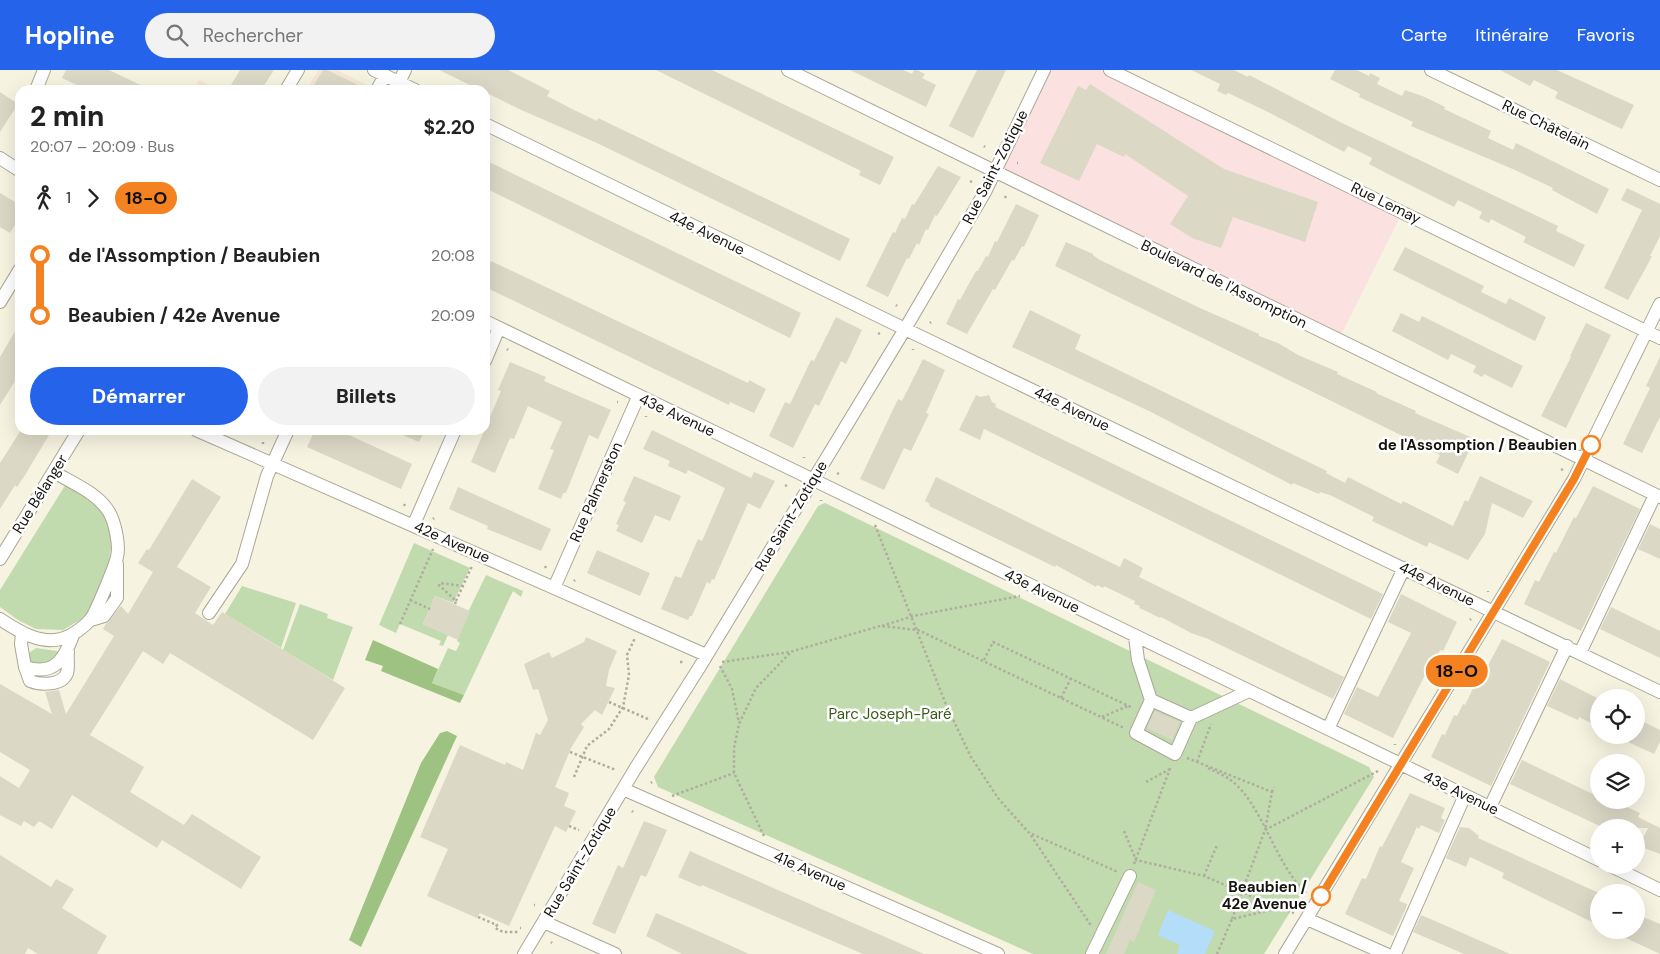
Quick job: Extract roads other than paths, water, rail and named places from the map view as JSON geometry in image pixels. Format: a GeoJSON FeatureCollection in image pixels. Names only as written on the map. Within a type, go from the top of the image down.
{"type":"FeatureCollection","features":[{"type":"Feature","properties":{"kind":"street"},"geometry":{"type":"LineString","coordinates":[[38,85],[44,70]]}},
{"type":"Feature","properties":{"kind":"street"},"geometry":{"type":"LineString","coordinates":[[289,85],[298,70]]}},
{"type":"Feature","properties":{"kind":"street"},"geometry":{"type":"LineString","coordinates":[[399,82],[405,70]]}},
{"type":"Feature","properties":{"kind":"street","name":"Boulevard de l'Assomption"},"geometry":{"type":"LineString","coordinates":[[788,70],[1657,496]]}},
{"type":"Feature","properties":{"kind":"street","name":"Rue Saint-Zotique"},"geometry":{"type":"LineString","coordinates":[[524,954],[905,329],[995,171],[1044,70]]}},
{"type":"Feature","properties":{"kind":"street","name":"Rue Lemay"},"geometry":{"type":"LineString","coordinates":[[1110,70],[1660,338]]}},
{"type":"Feature","properties":{"kind":"street","name":"Rue Châtelain"},"geometry":{"type":"LineString","coordinates":[[1431,70],[1660,180]]}},
{"type":"Feature","properties":{"kind":"street"},"geometry":{"type":"LineString","coordinates":[[379,73],[405,85]]}},
{"type":"Feature","properties":{"kind":"street","name":"44e Avenue"},"geometry":{"type":"LineString","coordinates":[[490,126],[905,329],[1660,692]]}},
{"type":"Feature","properties":{"kind":"street"},"geometry":{"type":"LineString","coordinates":[[0,158],[15,168]]}},
{"type":"Feature","properties":{"kind":"street"},"geometry":{"type":"LineString","coordinates":[[0,302],[15,277]]}},
{"type":"Feature","properties":{"kind":"street"},"geometry":{"type":"LineString","coordinates":[[1285,954],[1584,460],[1660,304]]}},
{"type":"Feature","properties":{"kind":"street","name":"43e Avenue"},"geometry":{"type":"LineString","coordinates":[[490,324],[638,397],[1590,856]]}},
{"type":"Feature","properties":{"kind":"street"},"geometry":{"type":"LineString","coordinates":[[490,349],[499,328]]}},
{"type":"Feature","properties":{"kind":"street","name":"Rue Palmerston"},"geometry":{"type":"LineString","coordinates":[[554,588],[638,397]]}},
{"type":"Feature","properties":{"kind":"street","name":"Rue Bélanger"},"geometry":{"type":"LineString","coordinates":[[0,559],[76,435]]}},
{"type":"Feature","properties":{"kind":"street","name":"42e Avenue"},"geometry":{"type":"LineString","coordinates":[[208,435],[414,524],[706,655]]}},
{"type":"Feature","properties":{"kind":"street"},"geometry":{"type":"LineString","coordinates":[[208,614],[242,564],[267,476],[286,435]]}},
{"type":"Feature","properties":{"kind":"street"},"geometry":{"type":"LineString","coordinates":[[414,524],[453,435]]}},
{"type":"Feature","properties":{"kind":"street"},"geometry":{"type":"LineString","coordinates":[[0,619],[22,633],[44,639],[63,638],[91,620],[117,557],[118,546],[110,513],[99,500],[54,472]]}},
{"type":"Feature","properties":{"kind":"street"},"geometry":{"type":"LineString","coordinates":[[1580,653],[1657,496]]}},
{"type":"Feature","properties":{"kind":"street"},"geometry":{"type":"LineString","coordinates":[[1328,729],[1404,568]]}},
{"type":"Feature","properties":{"kind":"street"},"geometry":{"type":"LineString","coordinates":[[22,633],[21,644],[25,667],[35,670],[48,668],[61,662],[74,632]]}},
{"type":"Feature","properties":{"kind":"street"},"geometry":{"type":"LineString","coordinates":[[1136,637],[1138,660],[1151,700],[1136,733],[1175,754],[1191,718],[1249,691]]}},
{"type":"Feature","properties":{"kind":"street"},"geometry":{"type":"LineString","coordinates":[[1490,807],[1567,646]]}},
{"type":"Feature","properties":{"kind":"street"},"geometry":{"type":"LineString","coordinates":[[1151,700],[1191,718]]}},
{"type":"Feature","properties":{"kind":"street","name":"41e Avenue"},"geometry":{"type":"LineString","coordinates":[[623,789],[998,954]]}},
{"type":"Feature","properties":{"kind":"street"},"geometry":{"type":"LineString","coordinates":[[1395,954],[1465,795]]}},
{"type":"Feature","properties":{"kind":"street"},"geometry":{"type":"LineString","coordinates":[[1627,874],[1660,890]]}},
{"type":"Feature","properties":{"kind":"street"},"geometry":{"type":"LineString","coordinates":[[1092,954],[1130,876]]}},
{"type":"Feature","properties":{"kind":"street"},"geometry":{"type":"LineString","coordinates":[[1307,920],[1361,949],[1386,954]]}},
{"type":"Feature","properties":{"kind":"street"},"geometry":{"type":"LineString","coordinates":[[544,922],[615,954]]}},
{"type":"Feature","properties":{"kind":"water"},"geometry":{"type":"Polygon","coordinates":[[[1168,910],[1215,931],[1205,954],[1177,954],[1180,945],[1158,935],[1168,910]]]}},
{"type":"Feature","properties":{"kind":"place","name":"de l'Assomption / Beaubien"},"geometry":{"type":"Point","coordinates":[1591,445]}},
{"type":"Feature","properties":{"kind":"place","name":"Beaubien / 42e Avenue"},"geometry":{"type":"Point","coordinates":[1321,896]}},
{"type":"Feature","properties":{"kind":"park label","name":"Parc Joseph-Paré"},"geometry":{"type":"Point","coordinates":[890,714]}}]}
